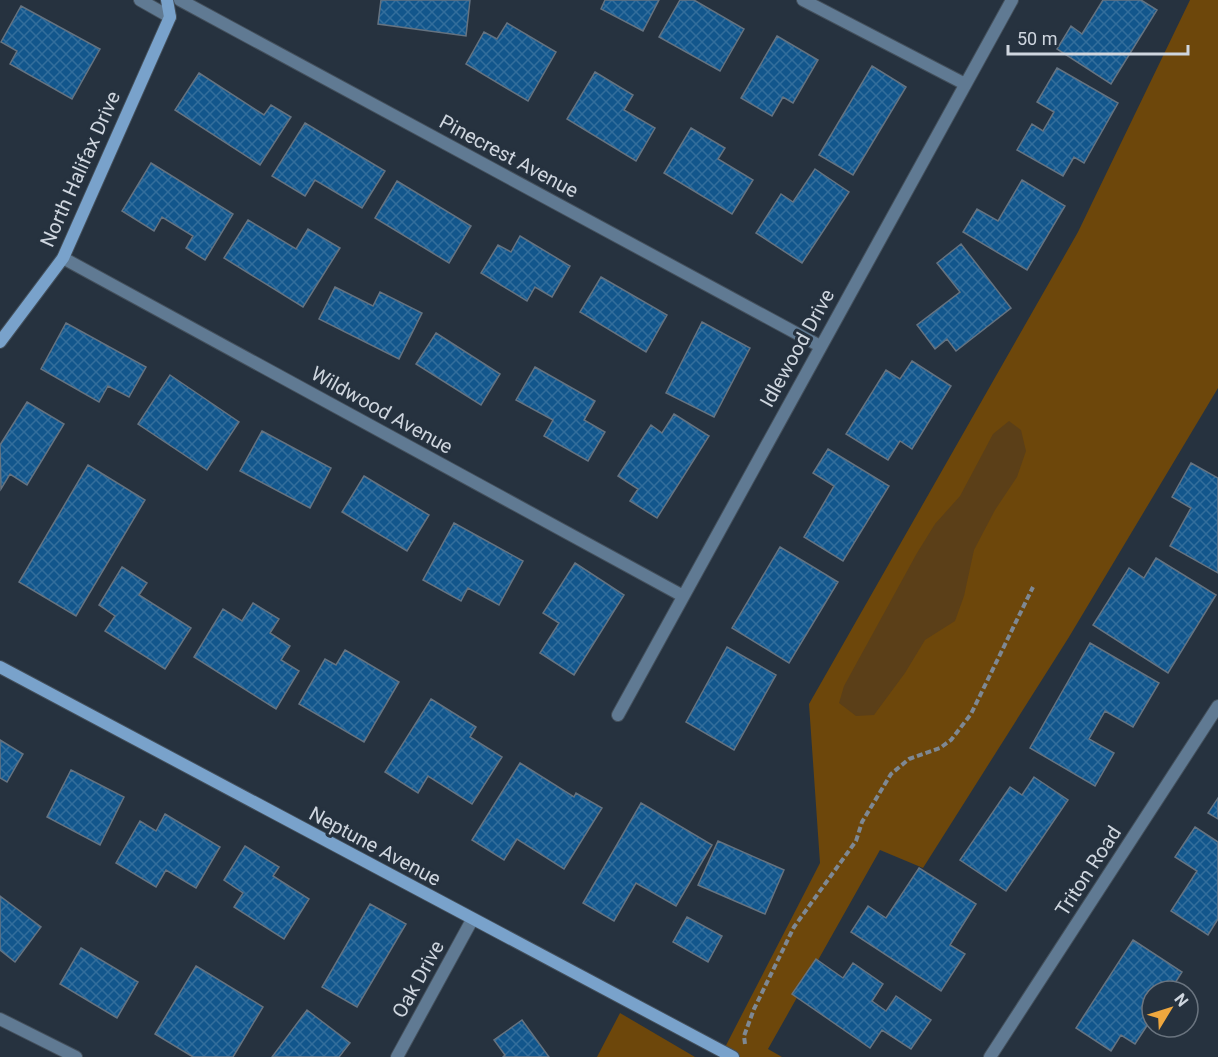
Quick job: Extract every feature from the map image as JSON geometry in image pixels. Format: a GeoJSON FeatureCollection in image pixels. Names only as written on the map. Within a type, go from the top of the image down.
{"type":"FeatureCollection","features":[{"type":"Feature","properties":{"kind":"street"},"geometry":{"type":"LineString","coordinates":[[140,0],[170,17]]}},
{"type":"Feature","properties":{"kind":"street"},"geometry":{"type":"LineString","coordinates":[[167,0],[170,17]]}},
{"type":"Feature","properties":{"kind":"street","name":"Pinecrest Avenue"},"geometry":{"type":"LineString","coordinates":[[180,0],[820,346]]}},
{"type":"Feature","properties":{"kind":"street"},"geometry":{"type":"LineString","coordinates":[[803,0],[965,84]]}},
{"type":"Feature","properties":{"kind":"street","name":"Idlewood Drive"},"geometry":{"type":"LineString","coordinates":[[618,715],[1011,0]]}},
{"type":"Feature","properties":{"kind":"street","name":"North Halifax Drive"},"geometry":{"type":"LineString","coordinates":[[0,342],[63,258],[170,17]]}},
{"type":"Feature","properties":{"kind":"street","name":"Wildwood Avenue"},"geometry":{"type":"LineString","coordinates":[[63,258],[684,596]]}},
{"type":"Feature","properties":{"kind":"street","name":"Neptune Avenue"},"geometry":{"type":"LineString","coordinates":[[0,667],[733,1057]]}},
{"type":"Feature","properties":{"kind":"street","name":"Triton Road"},"geometry":{"type":"LineString","coordinates":[[990,1057],[1218,706]]}},
{"type":"Feature","properties":{"kind":"street","name":"Oak Drive"},"geometry":{"type":"LineString","coordinates":[[397,1057],[472,920]]}},
{"type":"Feature","properties":{"kind":"street"},"geometry":{"type":"LineString","coordinates":[[0,1019],[76,1057]]}},
{"type":"Feature","properties":{"kind":"street"},"geometry":{"type":"LineString","coordinates":[[45,1043],[65,1057]]}},
{"type":"Feature","properties":{"kind":"path"},"geometry":{"type":"LineString","coordinates":[[745,1047],[744,1036],[754,1009],[794,927],[851,848],[862,822],[891,774],[909,759],[946,744],[970,714],[1033,587]]}},
{"type":"Feature","properties":{"kind":"shaded area"},"geometry":{"type":"Polygon","coordinates":[[[1190,0],[1218,0],[1218,388],[1069,637],[923,868],[880,850],[768,1049],[782,1057],[720,1057],[820,863],[809,704],[1078,232],[1190,0]]]}},
{"type":"Feature","properties":{"kind":"shaded area"},"geometry":{"type":"Polygon","coordinates":[[[1009,421],[1021,430],[1026,451],[1017,477],[995,510],[974,550],[964,596],[955,621],[925,640],[905,673],[874,715],[856,716],[839,703],[844,686],[935,524],[960,496],[993,434],[1009,421]]]}},
{"type":"Feature","properties":{"kind":"shaded area"},"geometry":{"type":"Polygon","coordinates":[[[620,1013],[695,1057],[597,1057],[620,1013]]]}},
{"type":"Feature","properties":{"kind":"building"},"geometry":{"type":"Polygon","coordinates":[[[381,0],[470,0],[466,36],[378,24],[381,0]]]}},
{"type":"Feature","properties":{"kind":"building"},"geometry":{"type":"Polygon","coordinates":[[[605,0],[659,0],[643,31],[601,9],[605,0]]]}},
{"type":"Feature","properties":{"kind":"building"},"geometry":{"type":"Polygon","coordinates":[[[680,0],[694,0],[744,29],[720,71],[659,37],[680,0]]]}},
{"type":"Feature","properties":{"kind":"building"},"geometry":{"type":"Polygon","coordinates":[[[1103,0],[1141,0],[1157,10],[1111,84],[1057,49],[1071,26],[1082,34],[1103,0]]]}},
{"type":"Feature","properties":{"kind":"building"},"geometry":{"type":"Polygon","coordinates":[[[21,6],[100,49],[72,99],[10,64],[17,51],[1,42],[21,6]]]}},
{"type":"Feature","properties":{"kind":"building"},"geometry":{"type":"Polygon","coordinates":[[[507,23],[556,52],[528,101],[466,64],[484,32],[497,39],[507,23]]]}},
{"type":"Feature","properties":{"kind":"building"},"geometry":{"type":"Polygon","coordinates":[[[777,36],[818,60],[793,103],[783,97],[772,116],[741,98],[777,36]]]}},
{"type":"Feature","properties":{"kind":"building"},"geometry":{"type":"Polygon","coordinates":[[[872,66],[906,87],[853,175],[819,155],[872,66]]]}},
{"type":"Feature","properties":{"kind":"building"},"geometry":{"type":"Polygon","coordinates":[[[1057,68],[1118,103],[1084,163],[1074,157],[1063,176],[1017,150],[1032,124],[1043,131],[1054,112],[1037,102],[1057,68]]]}},
{"type":"Feature","properties":{"kind":"building"},"geometry":{"type":"Polygon","coordinates":[[[595,72],[633,95],[624,110],[655,128],[636,161],[567,119],[595,72]]]}},
{"type":"Feature","properties":{"kind":"building"},"geometry":{"type":"Polygon","coordinates":[[[199,73],[264,115],[271,105],[291,117],[260,165],[175,110],[199,73]]]}},
{"type":"Feature","properties":{"kind":"building"},"geometry":{"type":"Polygon","coordinates":[[[305,123],[385,171],[362,208],[315,180],[305,196],[272,176],[305,123]]]}},
{"type":"Feature","properties":{"kind":"building"},"geometry":{"type":"Polygon","coordinates":[[[691,128],[725,148],[718,159],[753,180],[732,214],[664,173],[691,128]]]}},
{"type":"Feature","properties":{"kind":"building"},"geometry":{"type":"Polygon","coordinates":[[[151,163],[233,214],[205,260],[186,248],[193,236],[162,217],[154,231],[122,211],[151,163]]]}},
{"type":"Feature","properties":{"kind":"building"},"geometry":{"type":"Polygon","coordinates":[[[815,169],[849,192],[802,263],[756,233],[781,194],[793,202],[815,169]]]}},
{"type":"Feature","properties":{"kind":"building"},"geometry":{"type":"Polygon","coordinates":[[[1022,180],[1065,206],[1027,270],[963,232],[977,209],[998,221],[1022,180]]]}},
{"type":"Feature","properties":{"kind":"building"},"geometry":{"type":"Polygon","coordinates":[[[397,181],[471,226],[449,263],[375,218],[397,181]]]}},
{"type":"Feature","properties":{"kind":"building"},"geometry":{"type":"Polygon","coordinates":[[[248,220],[296,249],[308,229],[340,248],[303,307],[224,258],[248,220]]]}},
{"type":"Feature","properties":{"kind":"building"},"geometry":{"type":"Polygon","coordinates":[[[520,236],[570,266],[552,297],[535,287],[527,301],[481,273],[498,245],[511,252],[520,236]]]}},
{"type":"Feature","properties":{"kind":"building"},"geometry":{"type":"Polygon","coordinates":[[[961,244],[1011,308],[956,351],[947,339],[935,349],[917,325],[960,292],[937,263],[961,244]]]}},
{"type":"Feature","properties":{"kind":"building"},"geometry":{"type":"Polygon","coordinates":[[[601,277],[667,315],[646,352],[580,312],[601,277]]]}},
{"type":"Feature","properties":{"kind":"building"},"geometry":{"type":"Polygon","coordinates":[[[335,287],[373,306],[380,292],[422,313],[399,359],[319,319],[335,287]]]}},
{"type":"Feature","properties":{"kind":"building"},"geometry":{"type":"Polygon","coordinates":[[[702,322],[750,348],[714,417],[666,393],[702,322]]]}},
{"type":"Feature","properties":{"kind":"building"},"geometry":{"type":"Polygon","coordinates":[[[66,323],[146,367],[129,397],[108,386],[99,402],[41,369],[66,323]]]}},
{"type":"Feature","properties":{"kind":"building"},"geometry":{"type":"Polygon","coordinates":[[[436,333],[500,374],[481,405],[416,364],[436,333]]]}},
{"type":"Feature","properties":{"kind":"building"},"geometry":{"type":"Polygon","coordinates":[[[912,361],[951,386],[912,449],[900,441],[888,460],[846,434],[886,370],[900,379],[912,361]]]}},
{"type":"Feature","properties":{"kind":"building"},"geometry":{"type":"Polygon","coordinates":[[[535,367],[595,401],[584,420],[605,432],[588,461],[544,436],[553,420],[516,400],[535,367]]]}},
{"type":"Feature","properties":{"kind":"building"},"geometry":{"type":"Polygon","coordinates":[[[170,375],[239,422],[207,470],[138,424],[170,375]]]}},
{"type":"Feature","properties":{"kind":"building"},"geometry":{"type":"Polygon","coordinates":[[[27,402],[64,424],[27,485],[10,474],[1,489],[0,445],[27,402]]]}},
{"type":"Feature","properties":{"kind":"building"},"geometry":{"type":"Polygon","coordinates":[[[674,414],[709,436],[657,518],[630,501],[638,489],[618,476],[651,425],[662,433],[674,414]]]}},
{"type":"Feature","properties":{"kind":"building"},"geometry":{"type":"Polygon","coordinates":[[[262,431],[331,468],[310,508],[240,471],[262,431]]]}},
{"type":"Feature","properties":{"kind":"building"},"geometry":{"type":"Polygon","coordinates":[[[828,449],[889,486],[843,561],[804,537],[834,486],[813,473],[828,449]]]}},
{"type":"Feature","properties":{"kind":"building"},"geometry":{"type":"Polygon","coordinates":[[[1191,463],[1218,478],[1218,573],[1170,546],[1191,508],[1172,497],[1191,463]]]}},
{"type":"Feature","properties":{"kind":"building"},"geometry":{"type":"Polygon","coordinates":[[[88,465],[145,500],[76,616],[19,582],[88,465]]]}},
{"type":"Feature","properties":{"kind":"building"},"geometry":{"type":"Polygon","coordinates":[[[364,476],[429,515],[407,551],[342,512],[364,476]]]}},
{"type":"Feature","properties":{"kind":"building"},"geometry":{"type":"Polygon","coordinates":[[[454,523],[523,561],[499,605],[468,588],[461,601],[423,580],[454,523]]]}},
{"type":"Feature","properties":{"kind":"building"},"geometry":{"type":"Polygon","coordinates":[[[780,547],[838,582],[789,663],[732,628],[780,547]]]}},
{"type":"Feature","properties":{"kind":"building"},"geometry":{"type":"Polygon","coordinates":[[[1156,558],[1216,595],[1168,673],[1093,625],[1129,568],[1144,578],[1156,558]]]}},
{"type":"Feature","properties":{"kind":"building"},"geometry":{"type":"Polygon","coordinates":[[[575,563],[624,595],[574,675],[540,653],[559,623],[543,613],[575,563]]]}},
{"type":"Feature","properties":{"kind":"building"},"geometry":{"type":"Polygon","coordinates":[[[122,567],[147,583],[139,595],[191,628],[165,669],[105,631],[115,616],[99,605],[122,567]]]}},
{"type":"Feature","properties":{"kind":"building"},"geometry":{"type":"Polygon","coordinates":[[[253,603],[279,619],[270,633],[290,646],[281,660],[299,671],[276,709],[194,657],[223,609],[242,621],[253,603]]]}},
{"type":"Feature","properties":{"kind":"building"},"geometry":{"type":"Polygon","coordinates":[[[1090,643],[1159,683],[1133,727],[1105,711],[1089,739],[1114,753],[1095,786],[1030,748],[1090,643]]]}},
{"type":"Feature","properties":{"kind":"building"},"geometry":{"type":"Polygon","coordinates":[[[727,647],[776,675],[734,750],[686,722],[727,647]]]}},
{"type":"Feature","properties":{"kind":"building"},"geometry":{"type":"Polygon","coordinates":[[[345,650],[399,682],[364,742],[299,704],[325,659],[336,665],[345,650]]]}},
{"type":"Feature","properties":{"kind":"building"},"geometry":{"type":"Polygon","coordinates":[[[431,699],[476,727],[470,737],[502,757],[472,804],[428,776],[418,793],[385,772],[431,699]]]}},
{"type":"Feature","properties":{"kind":"building"},"geometry":{"type":"Polygon","coordinates":[[[0,740],[23,754],[7,782],[0,778],[0,740]]]}},
{"type":"Feature","properties":{"kind":"building"},"geometry":{"type":"Polygon","coordinates":[[[520,763],[574,797],[576,793],[602,808],[564,869],[517,839],[504,860],[472,840],[520,763]]]}},
{"type":"Feature","properties":{"kind":"building"},"geometry":{"type":"Polygon","coordinates":[[[71,770],[124,797],[100,845],[47,817],[71,770]]]}},
{"type":"Feature","properties":{"kind":"building"},"geometry":{"type":"Polygon","coordinates":[[[1034,777],[1068,800],[1006,891],[960,860],[1010,787],[1022,795],[1034,777]]]}},
{"type":"Feature","properties":{"kind":"building"},"geometry":{"type":"Polygon","coordinates":[[[1218,798],[1218,819],[1208,813],[1218,798]]]}},
{"type":"Feature","properties":{"kind":"building"},"geometry":{"type":"Polygon","coordinates":[[[641,803],[712,845],[676,906],[636,883],[614,921],[583,903],[641,803]]]}},
{"type":"Feature","properties":{"kind":"building"},"geometry":{"type":"Polygon","coordinates":[[[165,814],[220,847],[196,888],[166,870],[156,887],[116,863],[140,821],[156,831],[165,814]]]}},
{"type":"Feature","properties":{"kind":"building"},"geometry":{"type":"Polygon","coordinates":[[[1195,827],[1218,842],[1218,919],[1208,935],[1171,911],[1197,871],[1175,857],[1195,827]]]}},
{"type":"Feature","properties":{"kind":"building"},"geometry":{"type":"Polygon","coordinates":[[[718,841],[784,870],[765,914],[698,885],[718,841]]]}},
{"type":"Feature","properties":{"kind":"building"},"geometry":{"type":"Polygon","coordinates":[[[245,846],[279,867],[273,876],[309,899],[284,939],[234,907],[243,893],[224,880],[245,846]]]}},
{"type":"Feature","properties":{"kind":"building"},"geometry":{"type":"Polygon","coordinates":[[[919,868],[976,904],[950,945],[965,954],[941,991],[851,932],[868,906],[886,918],[919,868]]]}},
{"type":"Feature","properties":{"kind":"building"},"geometry":{"type":"Polygon","coordinates":[[[0,896],[41,927],[15,962],[0,950],[0,896]]]}},
{"type":"Feature","properties":{"kind":"building"},"geometry":{"type":"Polygon","coordinates":[[[370,904],[406,924],[357,1007],[322,987],[370,904]]]}},
{"type":"Feature","properties":{"kind":"building"},"geometry":{"type":"Polygon","coordinates":[[[687,917],[722,936],[708,962],[673,942],[687,917]]]}},
{"type":"Feature","properties":{"kind":"building"},"geometry":{"type":"Polygon","coordinates":[[[1133,940],[1182,972],[1178,979],[1140,979],[1140,1036],[1135,1044],[1121,1035],[1111,1051],[1076,1028],[1133,940]]]}},
{"type":"Feature","properties":{"kind":"building"},"geometry":{"type":"Polygon","coordinates":[[[81,948],[138,982],[117,1018],[60,984],[81,948]]]}},
{"type":"Feature","properties":{"kind":"building"},"geometry":{"type":"Polygon","coordinates":[[[816,959],[843,978],[853,963],[883,984],[872,1001],[886,1011],[896,996],[931,1020],[911,1049],[882,1030],[870,1048],[792,994],[816,959]]]}},
{"type":"Feature","properties":{"kind":"building"},"geometry":{"type":"Polygon","coordinates":[[[196,966],[263,1007],[233,1057],[193,1057],[155,1034],[196,966]]]}},
{"type":"Feature","properties":{"kind":"building"},"geometry":{"type":"Polygon","coordinates":[[[307,1010],[350,1043],[339,1057],[272,1057],[307,1010]]]}},
{"type":"Feature","properties":{"kind":"building"},"geometry":{"type":"Polygon","coordinates":[[[522,1020],[549,1057],[503,1057],[505,1055],[494,1040],[522,1020]]]}}]}
